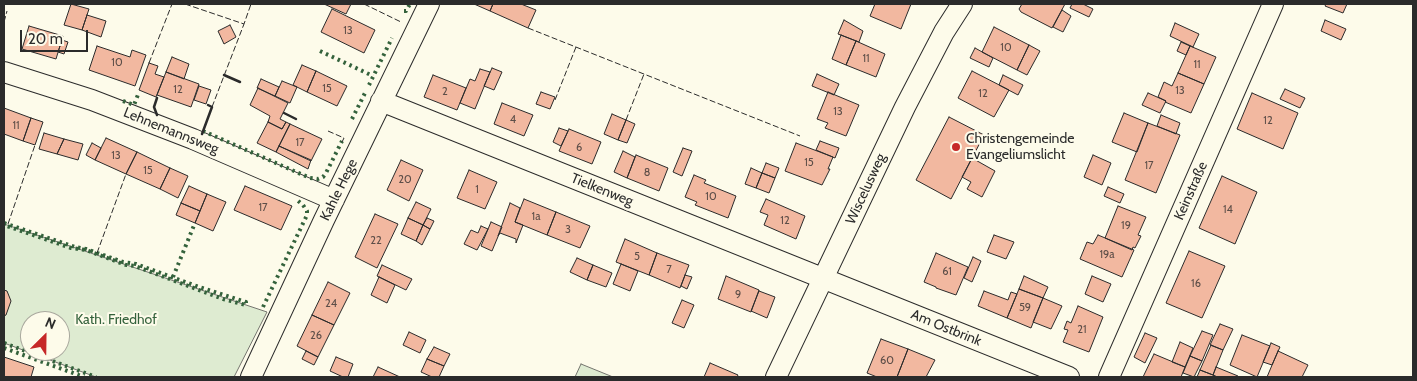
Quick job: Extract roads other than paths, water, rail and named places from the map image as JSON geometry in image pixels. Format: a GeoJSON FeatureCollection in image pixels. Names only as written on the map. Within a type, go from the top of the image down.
{"type":"FeatureCollection","features":[{"type":"Feature","properties":{"kind":"street","name":"Kahle Hege"},"geometry":{"type":"LineString","coordinates":[[254,376],[334,200],[429,4]]}},
{"type":"Feature","properties":{"kind":"street","name":"Wiscelusweg"},"geometry":{"type":"LineString","coordinates":[[776,377],[905,107],[944,32],[962,4]]}},
{"type":"Feature","properties":{"kind":"street","name":"Keinstraße"},"geometry":{"type":"LineString","coordinates":[[1109,377],[1273,4]]}},
{"type":"Feature","properties":{"kind":"street","name":"Lehnemannsweg"},"geometry":{"type":"LineString","coordinates":[[4,72],[92,100],[150,122],[334,200]]}},
{"type":"Feature","properties":{"kind":"street","name":"Tielkenweg"},"geometry":{"type":"LineString","coordinates":[[381,101],[823,278]]}},
{"type":"Feature","properties":{"kind":"street","name":"Am Ostbrink"},"geometry":{"type":"LineString","coordinates":[[823,278],[1069,377]]}},
{"type":"Feature","properties":{"kind":"place","name":"Christengemeinde Evangeliumslicht"},"geometry":{"type":"Point","coordinates":[956,147]}},
{"type":"Feature","properties":{"kind":"park label","name":"Kath. Friedhof"},"geometry":{"type":"Point","coordinates":[116,320]}}]}
